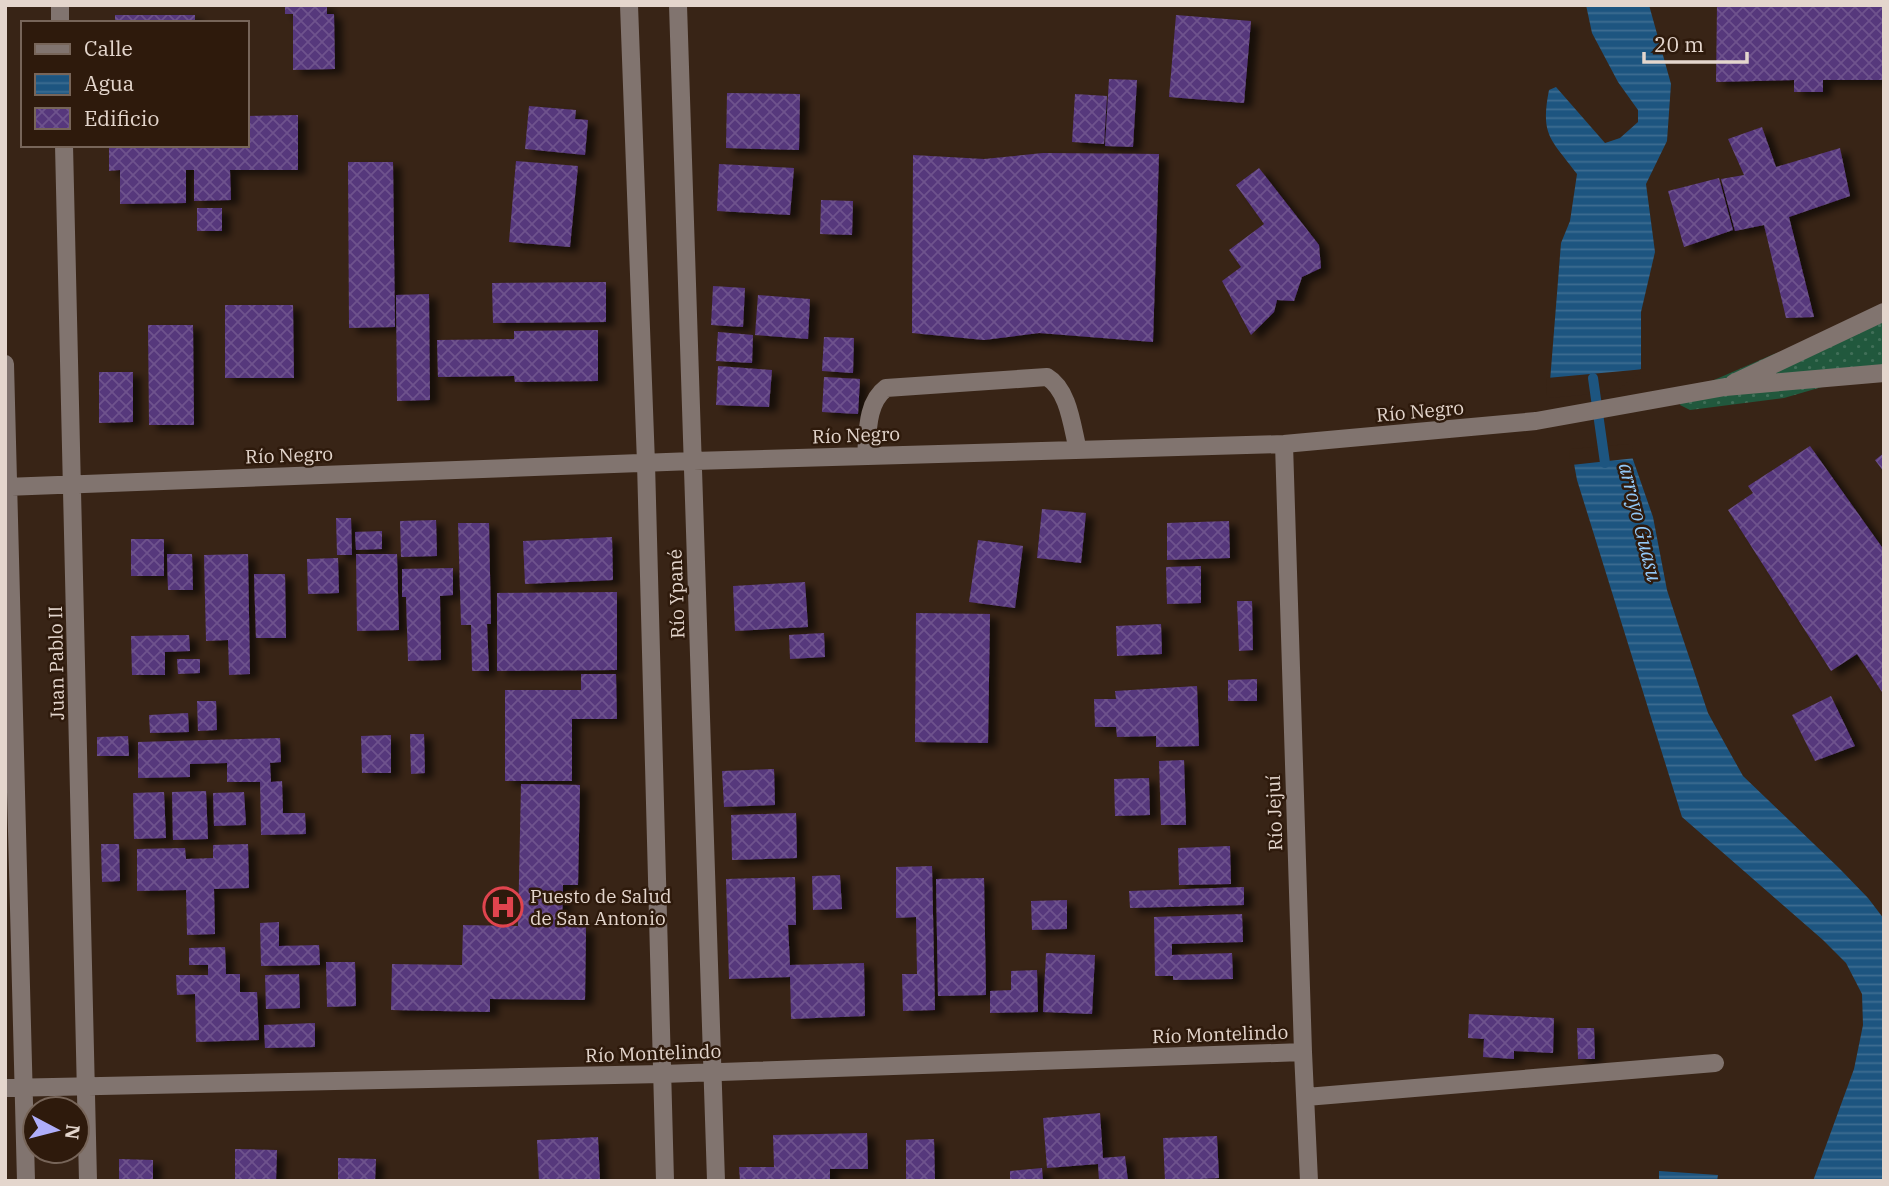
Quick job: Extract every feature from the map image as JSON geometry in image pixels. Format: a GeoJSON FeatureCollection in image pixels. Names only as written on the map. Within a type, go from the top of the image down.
{"type":"FeatureCollection","features":[{"type":"Feature","properties":{"kind":"street","name":"Río Ypané"},"geometry":{"type":"LineString","coordinates":[[629,5],[646,463],[665,1181]]}},
{"type":"Feature","properties":{"kind":"street","name":"Río Ypané"},"geometry":{"type":"LineString","coordinates":[[678,5],[716,1181]]}},
{"type":"Feature","properties":{"kind":"street","name":"Juan Pablo II"},"geometry":{"type":"LineString","coordinates":[[64,147],[88,1181]]}},
{"type":"Feature","properties":{"kind":"street"},"geometry":{"type":"LineString","coordinates":[[1725,387],[1884,312]]}},
{"type":"Feature","properties":{"kind":"street"},"geometry":{"type":"LineString","coordinates":[[5,364],[14,1088],[26,1181]]}},
{"type":"Feature","properties":{"kind":"street"},"geometry":{"type":"LineString","coordinates":[[1725,387],[1884,373]]}},
{"type":"Feature","properties":{"kind":"street"},"geometry":{"type":"LineString","coordinates":[[866,456],[870,412],[877,395],[886,388],[1047,377],[1056,382],[1063,394],[1078,450]]}},
{"type":"Feature","properties":{"kind":"street","name":"Río Negro"},"geometry":{"type":"LineString","coordinates":[[7,487],[693,461],[1284,444],[1536,421],[1725,387]]}},
{"type":"Feature","properties":{"kind":"street","name":"Río Jejuí"},"geometry":{"type":"LineString","coordinates":[[1284,444],[1309,1181]]}},
{"type":"Feature","properties":{"kind":"street","name":"Río Montelindo"},"geometry":{"type":"LineString","coordinates":[[14,1088],[662,1074],[1303,1052]]}},
{"type":"Feature","properties":{"kind":"street"},"geometry":{"type":"LineString","coordinates":[[1306,1097],[1714,1063]]}},
{"type":"Feature","properties":{"kind":"green space"},"geometry":{"type":"Polygon","coordinates":[[[1884,322],[1884,369],[1784,398],[1690,410],[1680,405],[1684,393],[1774,354],[1884,322]]]}},
{"type":"Feature","properties":{"kind":"water"},"geometry":{"type":"Polygon","coordinates":[[[1586,5],[1649,5],[1671,84],[1667,141],[1646,184],[1655,252],[1641,312],[1641,369],[1614,389],[1549,394],[1561,243],[1570,221],[1577,174],[1554,144],[1547,128],[1549,90],[1556,87],[1605,143],[1620,138],[1638,122],[1638,110],[1618,82],[1592,33],[1586,5]]]}},
{"type":"Feature","properties":{"kind":"water"},"geometry":{"type":"Polygon","coordinates":[[[1629,448],[1653,517],[1667,590],[1708,713],[1743,776],[1839,868],[1884,919],[1884,1181],[1813,1181],[1854,1069],[1863,1025],[1862,994],[1846,963],[1682,817],[1577,480],[1572,453],[1629,448]]]}},
{"type":"Feature","properties":{"kind":"water"},"geometry":{"type":"Polygon","coordinates":[[[1659,1171],[1718,1175],[1717,1181],[1659,1181],[1659,1171]]]}},
{"type":"Feature","properties":{"kind":"pier"},"geometry":{"type":"Polygon","coordinates":[[[1645,369],[1615,392],[1549,398],[1546,395],[1547,378],[1645,369]]]}},
{"type":"Feature","properties":{"kind":"pier"},"geometry":{"type":"Polygon","coordinates":[[[1629,444],[1636,458],[1571,465],[1571,449],[1629,444]]]}},
{"type":"Feature","properties":{"kind":"building"},"geometry":{"type":"Polygon","coordinates":[[[285,5],[327,5],[327,14],[334,14],[335,69],[293,70],[293,14],[285,14],[285,5]]]}},
{"type":"Feature","properties":{"kind":"building"},"geometry":{"type":"Polygon","coordinates":[[[1717,5],[1884,5],[1884,80],[1823,80],[1823,92],[1794,92],[1794,80],[1716,82],[1717,5]]]}},
{"type":"Feature","properties":{"kind":"building"},"geometry":{"type":"Polygon","coordinates":[[[115,15],[195,15],[195,21],[115,21],[115,15]]]}},
{"type":"Feature","properties":{"kind":"building"},"geometry":{"type":"Polygon","coordinates":[[[1176,15],[1251,21],[1244,103],[1169,97],[1176,15]]]}},
{"type":"Feature","properties":{"kind":"building"},"geometry":{"type":"Polygon","coordinates":[[[1109,79],[1137,80],[1133,147],[1105,146],[1109,79]]]}},
{"type":"Feature","properties":{"kind":"building"},"geometry":{"type":"Polygon","coordinates":[[[727,93],[800,94],[799,150],[726,148],[727,93]]]}},
{"type":"Feature","properties":{"kind":"building"},"geometry":{"type":"Polygon","coordinates":[[[1075,94],[1107,96],[1104,144],[1072,142],[1075,94]]]}},
{"type":"Feature","properties":{"kind":"building"},"geometry":{"type":"Polygon","coordinates":[[[529,106],[576,110],[575,119],[588,120],[585,155],[525,149],[529,106]]]}},
{"type":"Feature","properties":{"kind":"building"},"geometry":{"type":"Polygon","coordinates":[[[298,115],[298,170],[230,170],[231,200],[194,201],[194,170],[186,170],[186,203],[120,204],[120,170],[109,171],[109,147],[248,147],[248,116],[298,115]]]}},
{"type":"Feature","properties":{"kind":"building"},"geometry":{"type":"Polygon","coordinates":[[[1762,127],[1776,167],[1840,148],[1850,196],[1789,217],[1814,317],[1786,318],[1764,225],[1735,231],[1721,179],[1744,175],[1728,139],[1762,127]]]}},
{"type":"Feature","properties":{"kind":"building"},"geometry":{"type":"Polygon","coordinates":[[[1043,153],[1159,154],[1153,342],[1039,333],[984,340],[912,333],[913,155],[984,159],[1043,153]]]}},
{"type":"Feature","properties":{"kind":"building"},"geometry":{"type":"Polygon","coordinates":[[[516,161],[578,166],[570,247],[509,242],[516,161]]]}},
{"type":"Feature","properties":{"kind":"building"},"geometry":{"type":"Polygon","coordinates":[[[348,162],[393,162],[395,327],[349,328],[348,162]]]}},
{"type":"Feature","properties":{"kind":"building"},"geometry":{"type":"Polygon","coordinates":[[[719,164],[794,168],[790,215],[717,211],[719,164]]]}},
{"type":"Feature","properties":{"kind":"building"},"geometry":{"type":"Polygon","coordinates":[[[1259,168],[1319,245],[1321,268],[1302,277],[1294,301],[1277,300],[1274,312],[1251,335],[1222,281],[1241,267],[1229,250],[1264,224],[1236,185],[1259,168]]]}},
{"type":"Feature","properties":{"kind":"building"},"geometry":{"type":"Polygon","coordinates":[[[1719,178],[1733,230],[1684,247],[1668,191],[1719,178]]]}},
{"type":"Feature","properties":{"kind":"building"},"geometry":{"type":"Polygon","coordinates":[[[821,200],[853,201],[852,235],[820,234],[821,200]]]}},
{"type":"Feature","properties":{"kind":"building"},"geometry":{"type":"Polygon","coordinates":[[[197,208],[222,208],[222,231],[197,231],[197,208]]]}},
{"type":"Feature","properties":{"kind":"building"},"geometry":{"type":"Polygon","coordinates":[[[606,282],[606,322],[493,323],[492,283],[606,282]]]}},
{"type":"Feature","properties":{"kind":"building"},"geometry":{"type":"Polygon","coordinates":[[[713,286],[745,288],[743,327],[711,325],[713,286]]]}},
{"type":"Feature","properties":{"kind":"building"},"geometry":{"type":"Polygon","coordinates":[[[429,294],[430,400],[397,401],[396,295],[429,294]]]}},
{"type":"Feature","properties":{"kind":"building"},"geometry":{"type":"Polygon","coordinates":[[[758,295],[810,299],[808,339],[755,335],[758,295]]]}},
{"type":"Feature","properties":{"kind":"building"},"geometry":{"type":"Polygon","coordinates":[[[225,305],[293,305],[294,378],[225,378],[225,305]]]}},
{"type":"Feature","properties":{"kind":"building"},"geometry":{"type":"Polygon","coordinates":[[[148,325],[193,325],[194,425],[149,425],[148,325]]]}},
{"type":"Feature","properties":{"kind":"building"},"geometry":{"type":"Polygon","coordinates":[[[598,330],[598,381],[515,382],[514,376],[438,377],[437,340],[514,339],[514,331],[598,330]]]}},
{"type":"Feature","properties":{"kind":"building"},"geometry":{"type":"Polygon","coordinates":[[[718,332],[753,335],[752,363],[716,361],[718,332]]]}},
{"type":"Feature","properties":{"kind":"building"},"geometry":{"type":"Polygon","coordinates":[[[824,337],[854,338],[853,373],[822,371],[824,337]]]}},
{"type":"Feature","properties":{"kind":"building"},"geometry":{"type":"Polygon","coordinates":[[[718,366],[772,370],[769,407],[716,405],[718,366]]]}},
{"type":"Feature","properties":{"kind":"building"},"geometry":{"type":"Polygon","coordinates":[[[99,372],[133,372],[133,422],[99,423],[99,372]]]}},
{"type":"Feature","properties":{"kind":"building"},"geometry":{"type":"Polygon","coordinates":[[[824,377],[860,379],[858,414],[822,412],[824,377]]]}},
{"type":"Feature","properties":{"kind":"building"},"geometry":{"type":"Polygon","coordinates":[[[1810,446],[1884,550],[1884,695],[1857,654],[1831,671],[1728,510],[1753,493],[1748,486],[1810,446]]]}},
{"type":"Feature","properties":{"kind":"building"},"geometry":{"type":"Polygon","coordinates":[[[1884,453],[1884,472],[1875,460],[1884,453]]]}},
{"type":"Feature","properties":{"kind":"building"},"geometry":{"type":"Polygon","coordinates":[[[1042,509],[1086,513],[1081,563],[1037,558],[1042,509]]]}},
{"type":"Feature","properties":{"kind":"building"},"geometry":{"type":"Polygon","coordinates":[[[336,518],[351,518],[352,555],[337,555],[336,518]]]}},
{"type":"Feature","properties":{"kind":"building"},"geometry":{"type":"Polygon","coordinates":[[[436,520],[437,556],[401,557],[400,521],[436,520]]]}},
{"type":"Feature","properties":{"kind":"building"},"geometry":{"type":"Polygon","coordinates":[[[1229,521],[1230,558],[1167,560],[1167,523],[1229,521]]]}},
{"type":"Feature","properties":{"kind":"building"},"geometry":{"type":"Polygon","coordinates":[[[458,523],[489,523],[489,671],[472,671],[471,625],[461,625],[458,523]]]}},
{"type":"Feature","properties":{"kind":"building"},"geometry":{"type":"Polygon","coordinates":[[[382,531],[382,549],[356,550],[355,532],[382,531]]]}},
{"type":"Feature","properties":{"kind":"building"},"geometry":{"type":"Polygon","coordinates":[[[612,537],[613,580],[525,584],[523,541],[612,537]]]}},
{"type":"Feature","properties":{"kind":"building"},"geometry":{"type":"Polygon","coordinates":[[[131,539],[164,539],[164,576],[131,576],[131,539]]]}},
{"type":"Feature","properties":{"kind":"building"},"geometry":{"type":"Polygon","coordinates":[[[978,540],[1023,546],[1015,608],[969,602],[978,540]]]}},
{"type":"Feature","properties":{"kind":"building"},"geometry":{"type":"Polygon","coordinates":[[[167,554],[192,554],[193,590],[168,590],[167,554]]]}},
{"type":"Feature","properties":{"kind":"building"},"geometry":{"type":"Polygon","coordinates":[[[248,554],[250,674],[229,675],[228,640],[206,641],[204,555],[248,554]]]}},
{"type":"Feature","properties":{"kind":"building"},"geometry":{"type":"Polygon","coordinates":[[[356,554],[397,554],[399,630],[357,631],[356,554]]]}},
{"type":"Feature","properties":{"kind":"building"},"geometry":{"type":"Polygon","coordinates":[[[338,558],[339,593],[308,594],[307,559],[338,558]]]}},
{"type":"Feature","properties":{"kind":"building"},"geometry":{"type":"Polygon","coordinates":[[[1201,566],[1201,603],[1167,604],[1166,567],[1201,566]]]}},
{"type":"Feature","properties":{"kind":"building"},"geometry":{"type":"Polygon","coordinates":[[[453,568],[453,595],[440,596],[441,660],[408,661],[406,597],[402,597],[402,569],[453,568]]]}},
{"type":"Feature","properties":{"kind":"building"},"geometry":{"type":"Polygon","coordinates":[[[254,574],[285,574],[286,638],[256,638],[254,574]]]}},
{"type":"Feature","properties":{"kind":"building"},"geometry":{"type":"Polygon","coordinates":[[[805,582],[808,627],[735,631],[733,586],[805,582]]]}},
{"type":"Feature","properties":{"kind":"building"},"geometry":{"type":"Polygon","coordinates":[[[617,592],[617,670],[497,671],[497,593],[617,592]]]}},
{"type":"Feature","properties":{"kind":"building"},"geometry":{"type":"Polygon","coordinates":[[[1237,601],[1252,601],[1253,650],[1239,651],[1237,601]]]}},
{"type":"Feature","properties":{"kind":"building"},"geometry":{"type":"Polygon","coordinates":[[[916,613],[990,614],[988,743],[915,742],[916,613]]]}},
{"type":"Feature","properties":{"kind":"building"},"geometry":{"type":"Polygon","coordinates":[[[1161,624],[1162,654],[1117,656],[1116,626],[1161,624]]]}},
{"type":"Feature","properties":{"kind":"building"},"geometry":{"type":"Polygon","coordinates":[[[824,633],[825,657],[790,659],[789,635],[824,633]]]}},
{"type":"Feature","properties":{"kind":"building"},"geometry":{"type":"Polygon","coordinates":[[[189,635],[190,651],[165,652],[165,675],[132,675],[131,636],[189,635]]]}},
{"type":"Feature","properties":{"kind":"building"},"geometry":{"type":"Polygon","coordinates":[[[177,659],[200,659],[200,673],[178,674],[177,659]]]}},
{"type":"Feature","properties":{"kind":"building"},"geometry":{"type":"Polygon","coordinates":[[[581,674],[616,674],[617,719],[572,719],[572,781],[505,781],[505,690],[581,690],[581,674]]]}},
{"type":"Feature","properties":{"kind":"building"},"geometry":{"type":"Polygon","coordinates":[[[1257,679],[1257,701],[1228,701],[1228,680],[1257,679]]]}},
{"type":"Feature","properties":{"kind":"building"},"geometry":{"type":"Polygon","coordinates":[[[1197,686],[1199,746],[1156,747],[1156,736],[1117,737],[1116,727],[1095,727],[1094,699],[1116,699],[1115,691],[1197,686]]]}},
{"type":"Feature","properties":{"kind":"building"},"geometry":{"type":"Polygon","coordinates":[[[1831,696],[1855,746],[1815,761],[1792,715],[1831,696]]]}},
{"type":"Feature","properties":{"kind":"building"},"geometry":{"type":"Polygon","coordinates":[[[197,701],[216,701],[217,730],[198,731],[197,701]]]}},
{"type":"Feature","properties":{"kind":"building"},"geometry":{"type":"Polygon","coordinates":[[[188,713],[189,732],[150,733],[149,715],[188,713]]]}},
{"type":"Feature","properties":{"kind":"building"},"geometry":{"type":"Polygon","coordinates":[[[410,734],[424,734],[425,773],[411,774],[410,734]]]}},
{"type":"Feature","properties":{"kind":"building"},"geometry":{"type":"Polygon","coordinates":[[[391,735],[391,773],[362,773],[361,736],[391,735]]]}},
{"type":"Feature","properties":{"kind":"building"},"geometry":{"type":"Polygon","coordinates":[[[128,736],[129,756],[97,756],[97,737],[128,736]]]}},
{"type":"Feature","properties":{"kind":"building"},"geometry":{"type":"Polygon","coordinates":[[[280,738],[281,762],[270,763],[271,782],[282,781],[283,813],[305,813],[306,834],[261,835],[260,782],[227,782],[227,763],[190,764],[190,777],[138,778],[138,742],[280,738]]]}},
{"type":"Feature","properties":{"kind":"building"},"geometry":{"type":"Polygon","coordinates":[[[1184,760],[1186,825],[1161,825],[1159,761],[1184,760]]]}},
{"type":"Feature","properties":{"kind":"building"},"geometry":{"type":"Polygon","coordinates":[[[774,769],[775,805],[724,807],[722,771],[774,769]]]}},
{"type":"Feature","properties":{"kind":"building"},"geometry":{"type":"Polygon","coordinates":[[[1149,778],[1150,815],[1115,816],[1114,779],[1149,778]]]}},
{"type":"Feature","properties":{"kind":"building","name":"Puesto de Salud de San Antonio"},"geometry":{"type":"Polygon","coordinates":[[[521,784],[580,785],[578,885],[563,885],[562,926],[586,927],[585,1000],[490,999],[490,1012],[391,1010],[392,964],[462,965],[463,925],[518,926],[521,784]]]}},
{"type":"Feature","properties":{"kind":"building"},"geometry":{"type":"Polygon","coordinates":[[[206,791],[208,839],[173,840],[172,792],[206,791]]]}},
{"type":"Feature","properties":{"kind":"building"},"geometry":{"type":"Polygon","coordinates":[[[164,792],[166,838],[134,839],[133,793],[164,792]]]}},
{"type":"Feature","properties":{"kind":"building"},"geometry":{"type":"Polygon","coordinates":[[[244,792],[246,825],[214,826],[213,793],[244,792]]]}},
{"type":"Feature","properties":{"kind":"building"},"geometry":{"type":"Polygon","coordinates":[[[796,813],[797,858],[732,860],[731,815],[796,813]]]}},
{"type":"Feature","properties":{"kind":"building"},"geometry":{"type":"Polygon","coordinates":[[[101,844],[119,844],[120,881],[102,882],[101,844]]]}},
{"type":"Feature","properties":{"kind":"building"},"geometry":{"type":"Polygon","coordinates":[[[248,844],[249,888],[214,889],[215,934],[187,935],[186,890],[137,891],[137,849],[185,848],[186,859],[213,858],[213,845],[248,844]]]}},
{"type":"Feature","properties":{"kind":"building"},"geometry":{"type":"Polygon","coordinates":[[[1230,846],[1231,884],[1179,885],[1178,848],[1230,846]]]}},
{"type":"Feature","properties":{"kind":"building"},"geometry":{"type":"Polygon","coordinates":[[[932,866],[935,1010],[903,1011],[902,974],[917,974],[916,917],[896,918],[896,867],[932,866]]]}},
{"type":"Feature","properties":{"kind":"building"},"geometry":{"type":"Polygon","coordinates":[[[840,875],[842,909],[813,910],[812,876],[840,875]]]}},
{"type":"Feature","properties":{"kind":"building"},"geometry":{"type":"Polygon","coordinates":[[[795,877],[796,925],[788,925],[790,965],[864,963],[865,1016],[791,1019],[790,977],[729,979],[726,879],[795,877]]]}},
{"type":"Feature","properties":{"kind":"building"},"geometry":{"type":"Polygon","coordinates":[[[984,878],[986,995],[938,996],[936,879],[984,878]]]}},
{"type":"Feature","properties":{"kind":"building"},"geometry":{"type":"Polygon","coordinates":[[[1244,887],[1244,905],[1130,908],[1129,891],[1244,887]]]}},
{"type":"Feature","properties":{"kind":"building"},"geometry":{"type":"Polygon","coordinates":[[[1067,900],[1067,929],[1032,930],[1031,901],[1067,900]]]}},
{"type":"Feature","properties":{"kind":"building"},"geometry":{"type":"Polygon","coordinates":[[[1242,914],[1243,942],[1172,944],[1172,955],[1232,953],[1233,979],[1173,980],[1173,976],[1155,976],[1154,917],[1242,914]]]}},
{"type":"Feature","properties":{"kind":"building"},"geometry":{"type":"Polygon","coordinates":[[[279,922],[279,946],[319,945],[320,965],[261,966],[260,923],[279,922]]]}},
{"type":"Feature","properties":{"kind":"building"},"geometry":{"type":"Polygon","coordinates":[[[225,947],[226,974],[240,974],[240,992],[257,992],[259,1040],[196,1042],[195,994],[177,995],[176,975],[208,975],[208,965],[189,965],[189,948],[225,947]]]}},
{"type":"Feature","properties":{"kind":"building"},"geometry":{"type":"Polygon","coordinates":[[[1046,953],[1095,955],[1092,1014],[1043,1012],[1046,953]]]}},
{"type":"Feature","properties":{"kind":"building"},"geometry":{"type":"Polygon","coordinates":[[[326,962],[355,962],[356,1006],[327,1007],[326,962]]]}},
{"type":"Feature","properties":{"kind":"building"},"geometry":{"type":"Polygon","coordinates":[[[1037,970],[1038,1012],[990,1013],[990,991],[1011,990],[1011,971],[1037,970]]]}},
{"type":"Feature","properties":{"kind":"building"},"geometry":{"type":"Polygon","coordinates":[[[299,974],[300,1008],[266,1009],[265,975],[299,974]]]}},
{"type":"Feature","properties":{"kind":"building"},"geometry":{"type":"Polygon","coordinates":[[[1469,1014],[1554,1018],[1553,1053],[1514,1051],[1514,1059],[1483,1057],[1484,1039],[1468,1038],[1469,1014]]]}},
{"type":"Feature","properties":{"kind":"building"},"geometry":{"type":"Polygon","coordinates":[[[315,1023],[315,1047],[265,1048],[264,1025],[315,1023]]]}},
{"type":"Feature","properties":{"kind":"building"},"geometry":{"type":"Polygon","coordinates":[[[1577,1028],[1594,1028],[1595,1059],[1578,1059],[1577,1028]]]}},
{"type":"Feature","properties":{"kind":"building"},"geometry":{"type":"Polygon","coordinates":[[[1100,1113],[1103,1158],[1125,1156],[1128,1181],[1099,1181],[1098,1164],[1047,1168],[1043,1118],[1100,1113]]]}},
{"type":"Feature","properties":{"kind":"building"},"geometry":{"type":"Polygon","coordinates":[[[867,1133],[868,1169],[830,1169],[830,1181],[740,1181],[739,1167],[774,1167],[773,1135],[867,1133]]]}},
{"type":"Feature","properties":{"kind":"building"},"geometry":{"type":"Polygon","coordinates":[[[1217,1136],[1219,1178],[1165,1181],[1163,1138],[1217,1136]]]}},
{"type":"Feature","properties":{"kind":"building"},"geometry":{"type":"Polygon","coordinates":[[[598,1137],[600,1181],[539,1181],[537,1140],[598,1137]]]}},
{"type":"Feature","properties":{"kind":"building"},"geometry":{"type":"Polygon","coordinates":[[[934,1139],[935,1181],[906,1181],[906,1140],[934,1139]]]}},
{"type":"Feature","properties":{"kind":"building"},"geometry":{"type":"Polygon","coordinates":[[[235,1149],[277,1150],[276,1181],[235,1181],[235,1149]]]}},
{"type":"Feature","properties":{"kind":"building"},"geometry":{"type":"Polygon","coordinates":[[[338,1158],[376,1159],[375,1181],[338,1181],[338,1158]]]}},
{"type":"Feature","properties":{"kind":"building"},"geometry":{"type":"Polygon","coordinates":[[[119,1159],[153,1160],[153,1181],[119,1181],[119,1159]]]}},
{"type":"Feature","properties":{"kind":"building"},"geometry":{"type":"Polygon","coordinates":[[[1042,1168],[1043,1181],[1010,1181],[1010,1171],[1042,1168]]]}},
{"type":"Feature","properties":{"kind":"waterway","name":"arroyo Guasu"},"geometry":{"type":"LineString","coordinates":[[1593,378],[1605,463]]}},
{"type":"Feature","properties":{"kind":"place","name":"Puesto de Salud de San Antonio"},"geometry":{"type":"Point","coordinates":[503,907]}}]}
